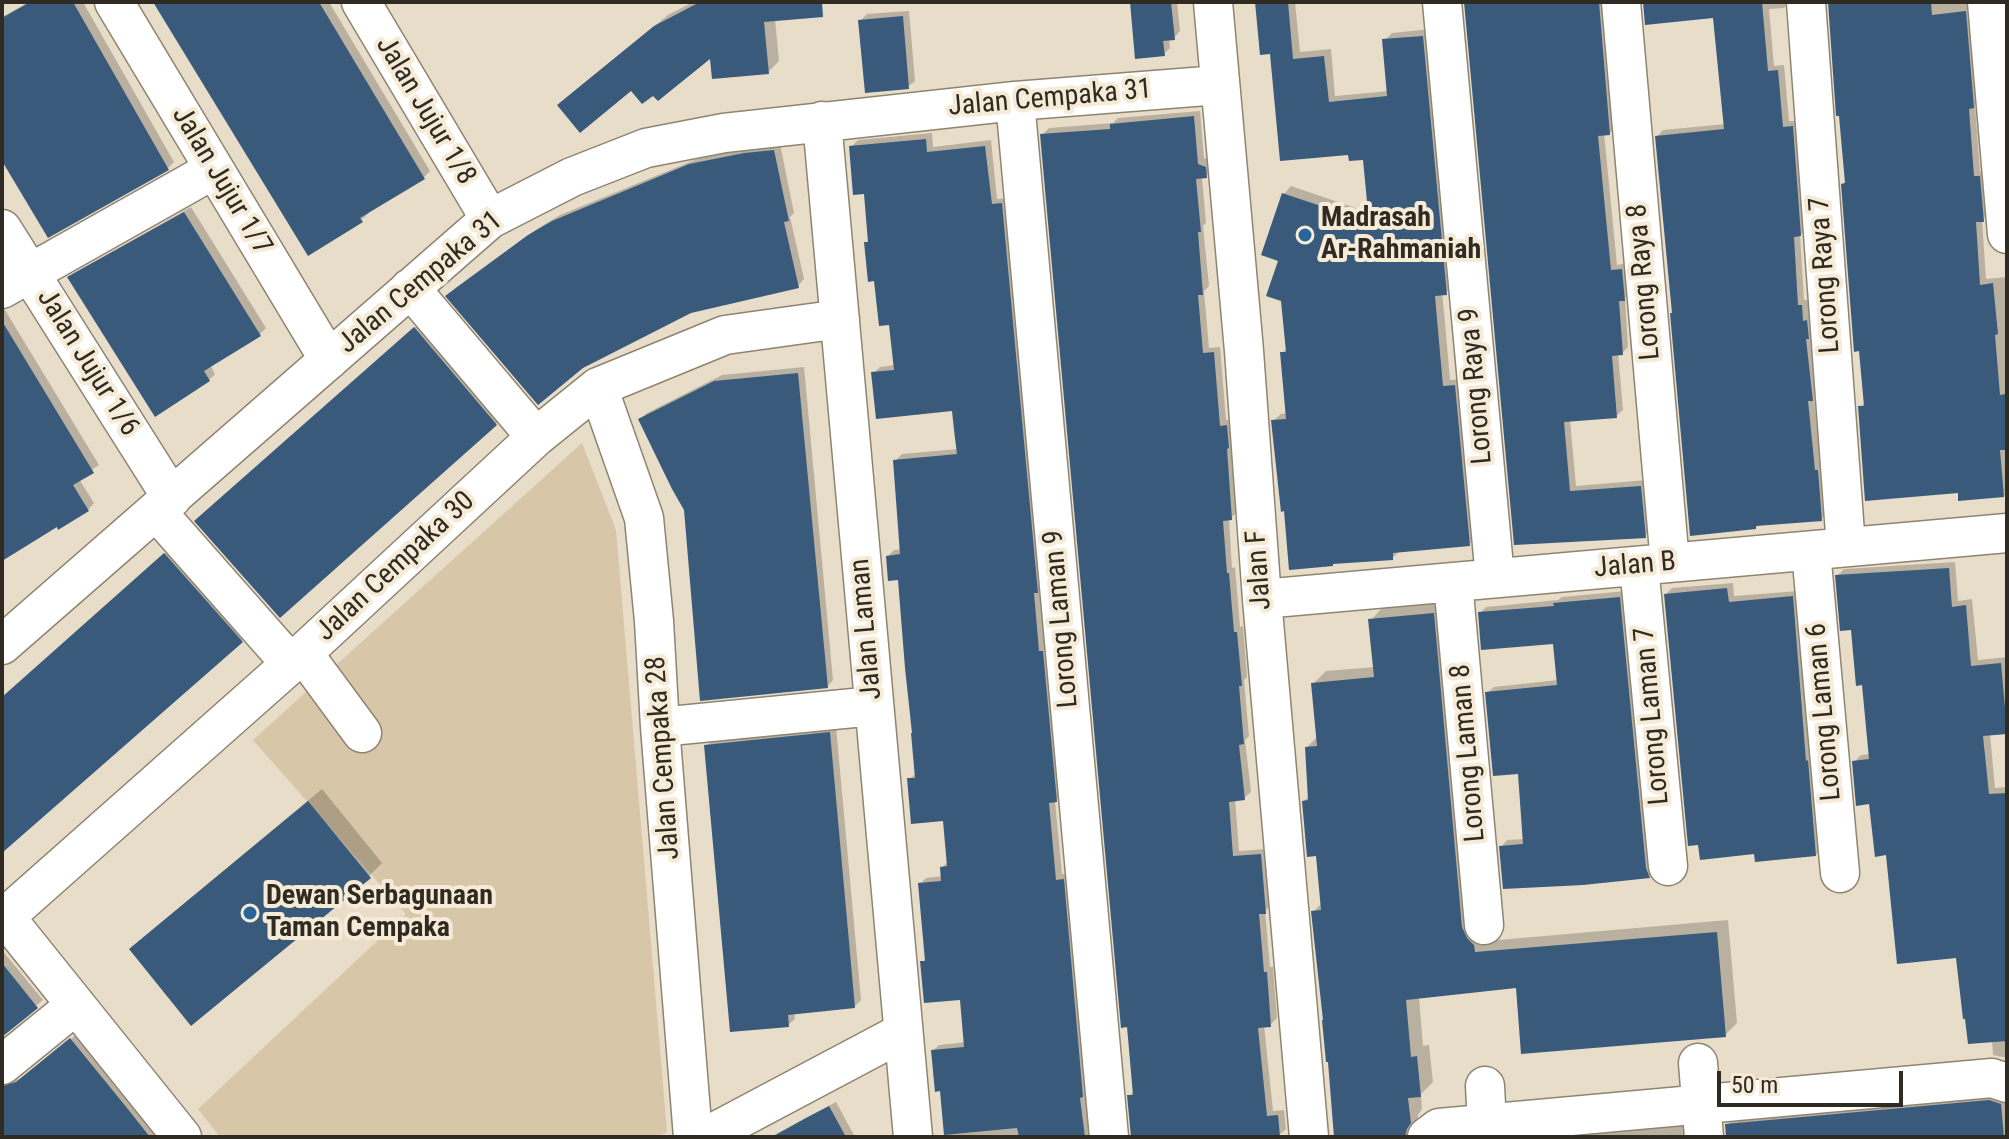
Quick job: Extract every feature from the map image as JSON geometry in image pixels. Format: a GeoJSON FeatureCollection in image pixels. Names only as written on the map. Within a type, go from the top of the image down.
{"type":"FeatureCollection","features":[{"type":"Feature","properties":{"kind":"street","name":"Jalan Jujur 1/7"},"geometry":{"type":"LineString","coordinates":[[114,2],[329,360]]}},
{"type":"Feature","properties":{"kind":"street","name":"Jalan Jujur 1/8"},"geometry":{"type":"LineString","coordinates":[[361,2],[490,219]]}},
{"type":"Feature","properties":{"kind":"street","name":"Jalan F"},"geometry":{"type":"LineString","coordinates":[[1213,2],[1309,1137]]}},
{"type":"Feature","properties":{"kind":"street","name":"Lorong Raya 9"},"geometry":{"type":"LineString","coordinates":[[1442,2],[1495,578]]}},
{"type":"Feature","properties":{"kind":"street","name":"Lorong Raya 8"},"geometry":{"type":"LineString","coordinates":[[1621,2],[1654,564]]}},
{"type":"Feature","properties":{"kind":"street","name":"Lorong Raya 7"},"geometry":{"type":"LineString","coordinates":[[1806,2],[1828,549]]}},
{"type":"Feature","properties":{"kind":"street"},"geometry":{"type":"LineString","coordinates":[[1987,2],[2007,234]]}},
{"type":"Feature","properties":{"kind":"street","name":"Jalan Cempaka 31"},"geometry":{"type":"LineString","coordinates":[[2,645],[490,219],[572,177],[646,148],[724,133],[1015,101],[1219,85]]}},
{"type":"Feature","properties":{"kind":"street","name":"Lorong Laman 9"},"geometry":{"type":"LineString","coordinates":[[1015,101],[1109,1137]]}},
{"type":"Feature","properties":{"kind":"street","name":"Jalan Laman"},"geometry":{"type":"LineString","coordinates":[[822,121],[913,1137]]}},
{"type":"Feature","properties":{"kind":"street"},"geometry":{"type":"LineString","coordinates":[[16,281],[213,170]]}},
{"type":"Feature","properties":{"kind":"street","name":"Jalan Jujur 1/6"},"geometry":{"type":"LineString","coordinates":[[2,229],[16,281],[164,504],[362,733]]}},
{"type":"Feature","properties":{"kind":"street"},"geometry":{"type":"LineString","coordinates":[[410,288],[536,437]]}},
{"type":"Feature","properties":{"kind":"street","name":"Jalan Cempaka 30"},"geometry":{"type":"LineString","coordinates":[[4,915],[297,659],[536,437],[598,387],[725,335],[840,319]]}},
{"type":"Feature","properties":{"kind":"street","name":"Jalan Cempaka 28"},"geometry":{"type":"LineString","coordinates":[[598,387],[644,518],[693,1137]]}},
{"type":"Feature","properties":{"kind":"street","name":"Jalan B"},"geometry":{"type":"LineString","coordinates":[[1262,599],[2007,533]]}},
{"type":"Feature","properties":{"kind":"street","name":"Lorong Laman 6"},"geometry":{"type":"LineString","coordinates":[[1828,549],[1840,873]]}},
{"type":"Feature","properties":{"kind":"street","name":"Lorong Laman 7"},"geometry":{"type":"LineString","coordinates":[[1654,564],[1668,866]]}},
{"type":"Feature","properties":{"kind":"street","name":"Lorong Laman 8"},"geometry":{"type":"LineString","coordinates":[[1453,582],[1484,925]]}},
{"type":"Feature","properties":{"kind":"street"},"geometry":{"type":"LineString","coordinates":[[660,727],[874,706]]}},
{"type":"Feature","properties":{"kind":"street"},"geometry":{"type":"LineString","coordinates":[[4,915],[182,1137]]}},
{"type":"Feature","properties":{"kind":"street"},"geometry":{"type":"LineString","coordinates":[[2,1065],[76,1005]]}},
{"type":"Feature","properties":{"kind":"street"},"geometry":{"type":"LineString","coordinates":[[705,1137],[903,1032]]}},
{"type":"Feature","properties":{"kind":"street"},"geometry":{"type":"LineString","coordinates":[[1698,1063],[1703,1120]]}},
{"type":"Feature","properties":{"kind":"street"},"geometry":{"type":"LineString","coordinates":[[1433,1132],[1487,1124],[1703,1120],[1992,1078],[2007,1083]]}},
{"type":"Feature","properties":{"kind":"street"},"geometry":{"type":"LineString","coordinates":[[1485,1086],[1487,1124]]}},
{"type":"Feature","properties":{"kind":"shaded area"},"geometry":{"type":"Polygon","coordinates":[[[582,443],[616,530],[667,1132],[657,1137],[220,1137],[198,1109],[406,914],[253,740],[582,443]]]}},
{"type":"Feature","properties":{"kind":"building"},"geometry":{"type":"Polygon","coordinates":[[[30,2],[73,2],[169,170],[48,238],[2,161],[2,18],[30,2]]]}},
{"type":"Feature","properties":{"kind":"building"},"geometry":{"type":"Polygon","coordinates":[[[153,2],[319,2],[425,179],[360,218],[363,222],[308,256],[153,2]]]}},
{"type":"Feature","properties":{"kind":"building"},"geometry":{"type":"Polygon","coordinates":[[[700,2],[822,2],[823,17],[764,22],[769,74],[712,79],[710,59],[658,101],[653,96],[642,104],[631,91],[580,133],[557,105],[654,26],[700,2]]]}},
{"type":"Feature","properties":{"kind":"building"},"geometry":{"type":"Polygon","coordinates":[[[1130,2],[1171,2],[1175,40],[1163,41],[1165,56],[1135,59],[1130,2]]]}},
{"type":"Feature","properties":{"kind":"building"},"geometry":{"type":"Polygon","coordinates":[[[1255,2],[1288,2],[1293,59],[1324,56],[1329,102],[1387,96],[1382,39],[1423,36],[1447,295],[1435,296],[1443,386],[1455,385],[1470,546],[1393,553],[1393,560],[1289,570],[1271,420],[1286,419],[1280,352],[1286,352],[1281,301],[1266,296],[1278,261],[1261,255],[1282,193],[1369,222],[1363,160],[1349,161],[1348,155],[1280,161],[1270,54],[1260,55],[1255,2]]]}},
{"type":"Feature","properties":{"kind":"building"},"geometry":{"type":"Polygon","coordinates":[[[1464,2],[1599,2],[1610,135],[1598,136],[1611,270],[1622,269],[1625,301],[1619,301],[1623,355],[1612,356],[1617,418],[1564,422],[1570,491],[1641,486],[1646,538],[1514,545],[1464,2]]]}},
{"type":"Feature","properties":{"kind":"building"},"geometry":{"type":"Polygon","coordinates":[[[1643,2],[1762,2],[1768,71],[1778,70],[1783,127],[1793,126],[1801,236],[1794,237],[1798,305],[1802,305],[1803,321],[1807,320],[1809,339],[1806,339],[1813,401],[1808,401],[1822,521],[1756,526],[1756,529],[1690,536],[1655,136],[1724,129],[1713,18],[1645,25],[1643,2]]]}},
{"type":"Feature","properties":{"kind":"building"},"geometry":{"type":"Polygon","coordinates":[[[1828,2],[1931,2],[1932,15],[1966,11],[1974,108],[1969,109],[1974,176],[1980,176],[1984,222],[1976,222],[1980,285],[1993,283],[2000,395],[2005,394],[2007,450],[2000,450],[2004,497],[1958,501],[1958,493],[1865,501],[1858,406],[1864,406],[1859,351],[1854,352],[1841,184],[1845,183],[1839,116],[1836,116],[1828,2]]]}},
{"type":"Feature","properties":{"kind":"building"},"geometry":{"type":"Polygon","coordinates":[[[903,16],[909,89],[865,93],[858,20],[903,16]]]}},
{"type":"Feature","properties":{"kind":"building"},"geometry":{"type":"Polygon","coordinates":[[[1194,116],[1198,164],[1206,167],[1207,178],[1196,179],[1203,295],[1198,295],[1203,353],[1214,352],[1220,426],[1227,425],[1232,520],[1223,521],[1242,686],[1239,686],[1244,744],[1239,745],[1245,800],[1229,802],[1233,856],[1261,854],[1266,914],[1259,914],[1271,1027],[1258,1028],[1267,1116],[1278,1115],[1280,1137],[1131,1137],[1127,1095],[1133,1095],[1127,1027],[1121,1028],[1040,134],[1110,129],[1110,124],[1194,116]]]}},
{"type":"Feature","properties":{"kind":"building"},"geometry":{"type":"Polygon","coordinates":[[[926,139],[927,152],[985,146],[992,204],[1002,203],[1038,593],[1034,593],[1039,651],[1043,651],[1057,802],[1049,803],[1056,880],[1064,879],[1085,1137],[1019,1137],[1017,1128],[944,1135],[940,1091],[935,1092],[931,1050],[964,1047],[960,1000],[924,1003],[920,961],[925,961],[918,883],[941,881],[940,867],[947,866],[943,821],[911,824],[907,778],[915,778],[898,580],[888,581],[886,556],[900,554],[893,460],[957,454],[952,411],[876,419],[871,372],[894,370],[889,325],[879,326],[874,281],[868,282],[864,194],[853,195],[849,146],[926,139]]]}},
{"type":"Feature","properties":{"kind":"building"},"geometry":{"type":"Polygon","coordinates":[[[774,150],[789,221],[784,222],[799,288],[691,313],[583,368],[538,405],[445,296],[552,221],[689,164],[774,150]]]}},
{"type":"Feature","properties":{"kind":"building"},"geometry":{"type":"Polygon","coordinates":[[[184,212],[261,336],[204,371],[210,381],[155,417],[67,277],[184,212]]]}},
{"type":"Feature","properties":{"kind":"building"},"geometry":{"type":"Polygon","coordinates":[[[2,321],[94,473],[73,485],[89,511],[2,561],[2,321]]]}},
{"type":"Feature","properties":{"kind":"building"},"geometry":{"type":"Polygon","coordinates":[[[414,327],[497,425],[280,618],[194,521],[414,327]]]}},
{"type":"Feature","properties":{"kind":"building"},"geometry":{"type":"Polygon","coordinates":[[[798,373],[828,688],[700,701],[684,510],[638,419],[714,381],[798,373]]]}},
{"type":"Feature","properties":{"kind":"building"},"geometry":{"type":"Polygon","coordinates":[[[164,553],[243,642],[2,853],[2,697],[164,553]]]}},
{"type":"Feature","properties":{"kind":"building"},"geometry":{"type":"Polygon","coordinates":[[[1949,568],[1952,607],[1966,605],[1971,666],[2001,663],[2007,734],[1983,736],[1989,794],[2007,793],[2007,1041],[1968,1044],[1956,958],[1897,964],[1886,855],[1875,857],[1869,804],[1856,806],[1852,761],[1869,759],[1862,685],[1856,686],[1851,630],[1840,631],[1835,575],[1949,568]]]}},
{"type":"Feature","properties":{"kind":"building"},"geometry":{"type":"Polygon","coordinates":[[[1727,588],[1729,602],[1793,596],[1816,856],[1755,862],[1754,854],[1700,860],[1698,845],[1688,846],[1664,594],[1727,588]]]}},
{"type":"Feature","properties":{"kind":"building"},"geometry":{"type":"Polygon","coordinates":[[[1620,597],[1646,868],[1650,878],[1503,889],[1499,846],[1523,844],[1518,774],[1493,776],[1485,692],[1557,685],[1553,644],[1481,650],[1478,612],[1620,597]]]}},
{"type":"Feature","properties":{"kind":"building"},"geometry":{"type":"Polygon","coordinates":[[[1434,613],[1462,927],[1475,952],[1717,932],[1726,1037],[1521,1054],[1516,988],[1406,1000],[1411,1057],[1417,1056],[1421,1097],[1408,1098],[1411,1123],[1405,1137],[1334,1137],[1311,911],[1321,910],[1316,856],[1307,857],[1302,801],[1308,800],[1305,747],[1317,746],[1311,683],[1374,677],[1368,619],[1434,613]]]}},
{"type":"Feature","properties":{"kind":"building"},"geometry":{"type":"Polygon","coordinates":[[[830,732],[855,1008],[788,1015],[789,1027],[730,1032],[704,745],[830,732]]]}},
{"type":"Feature","properties":{"kind":"building","name":"Dewan Serbagunaan Taman Cempaka"},"geometry":{"type":"Polygon","coordinates":[[[308,801],[371,878],[191,1026],[129,949],[308,801]]]}},
{"type":"Feature","properties":{"kind":"building"},"geometry":{"type":"Polygon","coordinates":[[[2,963],[38,1008],[2,1037],[2,963]]]}},
{"type":"Feature","properties":{"kind":"building"},"geometry":{"type":"Polygon","coordinates":[[[70,1038],[150,1137],[2,1137],[2,1086],[16,1082],[70,1038]]]}},
{"type":"Feature","properties":{"kind":"building"},"geometry":{"type":"Polygon","coordinates":[[[1989,1100],[2001,1104],[2004,1137],[1726,1137],[1725,1124],[1989,1100]]]}},
{"type":"Feature","properties":{"kind":"building"},"geometry":{"type":"Polygon","coordinates":[[[829,1106],[846,1137],[772,1137],[806,1118],[829,1106]]]}},
{"type":"Feature","properties":{"kind":"place","name":"Madrasah Ar-Rahmaniah"},"geometry":{"type":"Point","coordinates":[1305,235]}},
{"type":"Feature","properties":{"kind":"place","name":"Dewan Serbagunaan Taman Cempaka"},"geometry":{"type":"Point","coordinates":[250,913]}}]}
